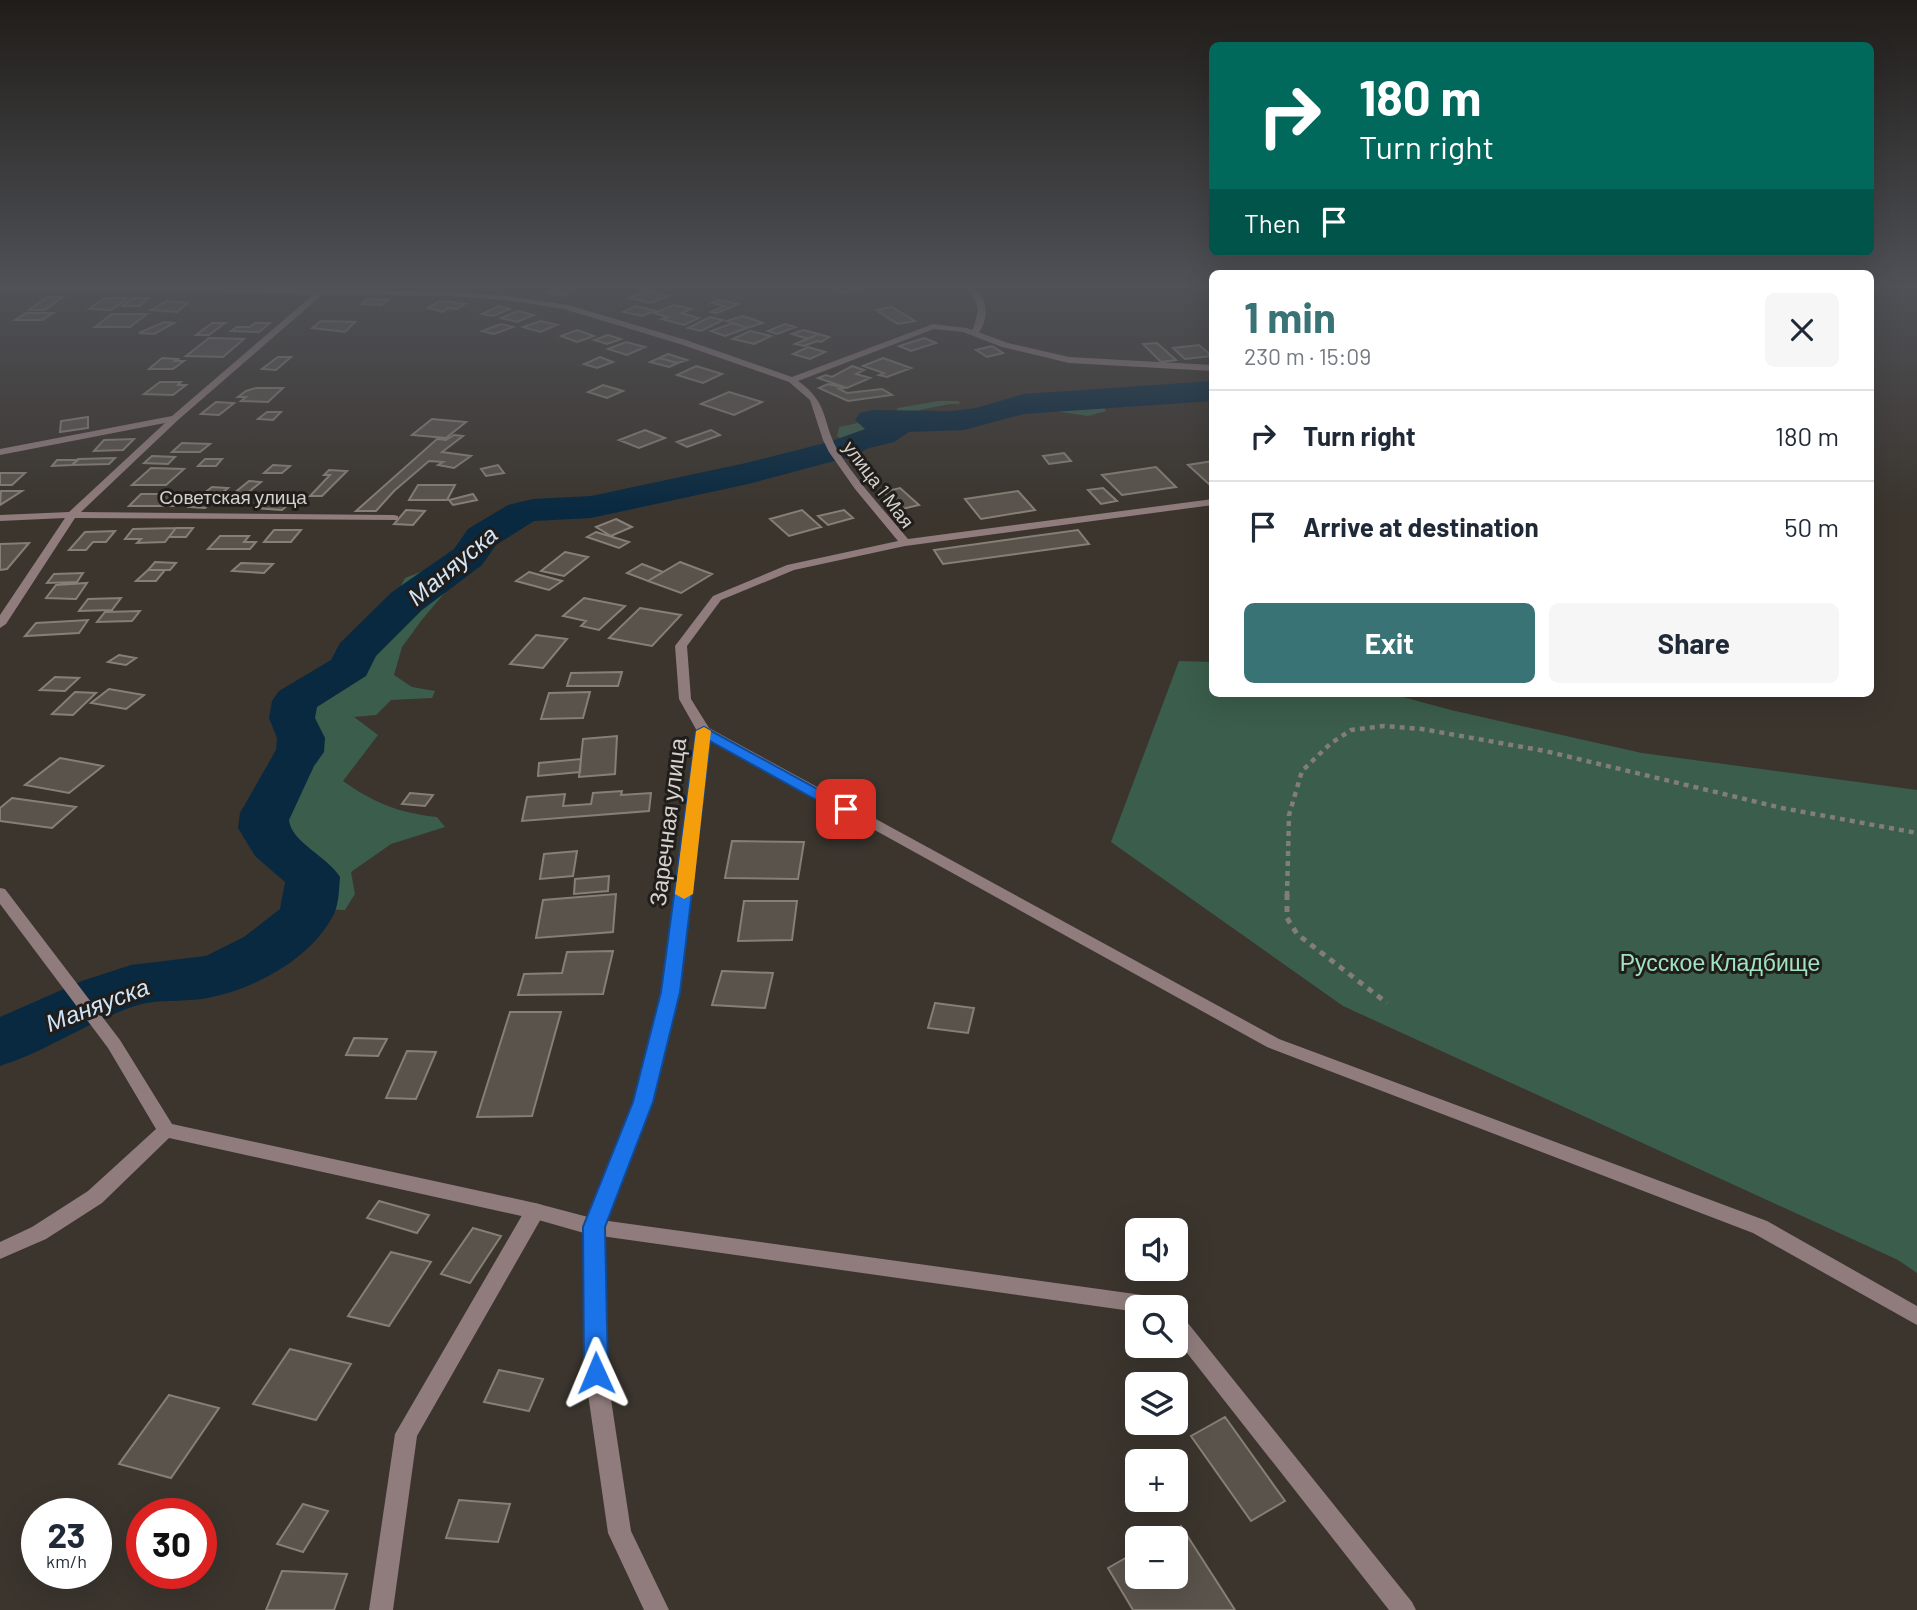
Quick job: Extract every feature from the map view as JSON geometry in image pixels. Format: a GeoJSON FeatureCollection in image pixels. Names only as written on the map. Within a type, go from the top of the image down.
{"type":"FeatureCollection","features":[{"type":"Feature","properties":{"kind":"street"},"geometry":{"type":"LineString","coordinates":[[0,624],[72,515],[175,418],[240,362]]}},
{"type":"Feature","properties":{"kind":"street","name":"улица 1 Мая"},"geometry":{"type":"LineString","coordinates":[[741,362],[792,380],[819,402],[822,430],[833,451],[905,543]]}},
{"type":"Feature","properties":{"kind":"street"},"geometry":{"type":"LineString","coordinates":[[792,380],[838,362]]}},
{"type":"Feature","properties":{"kind":"street"},"geometry":{"type":"LineString","coordinates":[[1099,362],[1209,368]]}},
{"type":"Feature","properties":{"kind":"street"},"geometry":{"type":"LineString","coordinates":[[0,452],[175,418]]}},
{"type":"Feature","properties":{"kind":"street","name":"Заречная улица"},"geometry":{"type":"LineString","coordinates":[[657,1610],[620,1533],[596,1373],[594,1227],[643,1102],[670,992],[704,731],[685,699],[681,646],[717,598],[791,566],[905,543],[1209,503]]}},
{"type":"Feature","properties":{"kind":"street","name":"Советская улица"},"geometry":{"type":"LineString","coordinates":[[0,517],[72,515],[394,518]]}},
{"type":"Feature","properties":{"kind":"street"},"geometry":{"type":"LineString","coordinates":[[704,731],[1273,1043],[1760,1227],[1917,1316]]}},
{"type":"Feature","properties":{"kind":"street"},"geometry":{"type":"LineString","coordinates":[[0,893],[114,1044],[166,1130],[535,1210],[594,1227],[1125,1302]]}},
{"type":"Feature","properties":{"kind":"street"},"geometry":{"type":"LineString","coordinates":[[0,1251],[39,1233],[95,1197],[166,1130]]}},
{"type":"Feature","properties":{"kind":"street"},"geometry":{"type":"LineString","coordinates":[[381,1610],[406,1434],[535,1210]]}},
{"type":"Feature","properties":{"kind":"street"},"geometry":{"type":"LineString","coordinates":[[1188,1338],[1404,1610]]}},
{"type":"Feature","properties":{"kind":"path"},"geometry":{"type":"LineString","coordinates":[[1387,1003],[1297,934],[1287,918],[1289,815],[1302,771],[1330,744],[1351,730],[1396,727],[1545,751],[1783,808],[1917,833]]}},
{"type":"Feature","properties":{"kind":"green space"},"geometry":{"type":"Polygon","coordinates":[[[1064,396],[1099,396],[1106,411],[1088,416],[1042,409],[1041,401],[1064,396]]]}},
{"type":"Feature","properties":{"kind":"green space"},"geometry":{"type":"Polygon","coordinates":[[[938,401],[959,401],[960,404],[919,410],[923,415],[943,417],[890,420],[881,423],[893,425],[885,431],[844,441],[837,436],[839,427],[891,416],[898,408],[938,401]]]}},
{"type":"Feature","properties":{"kind":"green space"},"geometry":{"type":"Polygon","coordinates":[[[483,558],[447,590],[402,647],[394,675],[412,687],[435,691],[432,698],[391,700],[376,715],[354,717],[378,735],[343,781],[387,806],[437,817],[445,827],[391,844],[351,872],[355,894],[345,910],[317,909],[309,905],[319,868],[281,834],[276,813],[297,709],[395,597],[405,578],[441,564],[483,558]]]}},
{"type":"Feature","properties":{"kind":"green space","name":"Русское Кладбище"},"geometry":{"type":"Polygon","coordinates":[[[1179,661],[1209,662],[1209,697],[1403,697],[1642,753],[1917,790],[1917,1273],[1898,1260],[1343,1006],[1111,842],[1179,661]]]}},
{"type":"Feature","properties":{"kind":"building"},"geometry":{"type":"Polygon","coordinates":[[[157,362],[182,362],[173,369],[149,369],[157,362]]]}},
{"type":"Feature","properties":{"kind":"building"},"geometry":{"type":"Polygon","coordinates":[[[271,362],[285,362],[276,370],[262,369],[271,362]]]}},
{"type":"Feature","properties":{"kind":"building"},"geometry":{"type":"Polygon","coordinates":[[[588,362],[613,362],[597,368],[584,364],[588,362]]]}},
{"type":"Feature","properties":{"kind":"building"},"geometry":{"type":"Polygon","coordinates":[[[651,362],[678,363],[669,367],[651,362]]]}},
{"type":"Feature","properties":{"kind":"building"},"geometry":{"type":"Polygon","coordinates":[[[873,362],[895,362],[911,368],[887,377],[879,375],[884,373],[863,366],[873,362]]]}},
{"type":"Feature","properties":{"kind":"building"},"geometry":{"type":"Polygon","coordinates":[[[696,366],[722,374],[703,383],[677,375],[696,366]]]}},
{"type":"Feature","properties":{"kind":"building"},"geometry":{"type":"Polygon","coordinates":[[[852,366],[864,370],[856,374],[870,378],[847,388],[818,378],[826,375],[832,377],[852,366]]]}},
{"type":"Feature","properties":{"kind":"building"},"geometry":{"type":"Polygon","coordinates":[[[160,382],[181,382],[178,385],[186,385],[173,395],[144,394],[160,382]]]}},
{"type":"Feature","properties":{"kind":"building"},"geometry":{"type":"Polygon","coordinates":[[[828,384],[845,388],[839,389],[847,393],[882,389],[892,395],[848,401],[819,388],[828,384]]]}},
{"type":"Feature","properties":{"kind":"building"},"geometry":{"type":"Polygon","coordinates":[[[603,385],[623,391],[607,398],[588,392],[603,385]]]}},
{"type":"Feature","properties":{"kind":"building"},"geometry":{"type":"Polygon","coordinates":[[[256,388],[283,388],[268,402],[241,401],[246,397],[238,397],[256,388]]]}},
{"type":"Feature","properties":{"kind":"building"},"geometry":{"type":"Polygon","coordinates":[[[729,392],[762,402],[734,415],[701,404],[729,392]]]}},
{"type":"Feature","properties":{"kind":"building"},"geometry":{"type":"Polygon","coordinates":[[[216,402],[234,403],[219,415],[201,414],[216,402]]]}},
{"type":"Feature","properties":{"kind":"building"},"geometry":{"type":"Polygon","coordinates":[[[267,412],[281,412],[273,420],[258,419],[267,412]]]}},
{"type":"Feature","properties":{"kind":"building"},"geometry":{"type":"Polygon","coordinates":[[[88,417],[88,428],[60,432],[61,421],[88,417]]]}},
{"type":"Feature","properties":{"kind":"building"},"geometry":{"type":"Polygon","coordinates":[[[432,419],[466,422],[446,438],[412,435],[432,419]]]}},
{"type":"Feature","properties":{"kind":"building"},"geometry":{"type":"Polygon","coordinates":[[[645,430],[665,438],[639,448],[619,440],[645,430]]]}},
{"type":"Feature","properties":{"kind":"building"},"geometry":{"type":"Polygon","coordinates":[[[711,430],[720,435],[687,447],[677,442],[711,430]]]}},
{"type":"Feature","properties":{"kind":"building"},"geometry":{"type":"Polygon","coordinates":[[[454,435],[463,436],[442,452],[471,456],[454,468],[438,465],[443,462],[429,461],[394,491],[376,511],[356,511],[437,439],[446,440],[454,435]]]}},
{"type":"Feature","properties":{"kind":"building"},"geometry":{"type":"Polygon","coordinates":[[[134,439],[123,450],[94,451],[104,440],[134,439]]]}},
{"type":"Feature","properties":{"kind":"building"},"geometry":{"type":"Polygon","coordinates":[[[182,443],[210,444],[200,452],[172,452],[182,443]]]}},
{"type":"Feature","properties":{"kind":"building"},"geometry":{"type":"Polygon","coordinates":[[[1064,453],[1071,461],[1049,464],[1043,456],[1064,453]]]}},
{"type":"Feature","properties":{"kind":"building"},"geometry":{"type":"Polygon","coordinates":[[[152,456],[175,457],[168,464],[144,463],[152,456]]]}},
{"type":"Feature","properties":{"kind":"building"},"geometry":{"type":"Polygon","coordinates":[[[115,458],[109,464],[72,465],[78,459],[115,458]]]}},
{"type":"Feature","properties":{"kind":"building"},"geometry":{"type":"Polygon","coordinates":[[[205,459],[222,459],[216,466],[198,466],[205,459]]]}},
{"type":"Feature","properties":{"kind":"building"},"geometry":{"type":"Polygon","coordinates":[[[57,460],[78,460],[72,465],[52,466],[57,460]]]}},
{"type":"Feature","properties":{"kind":"building"},"geometry":{"type":"Polygon","coordinates":[[[1209,462],[1209,484],[1188,465],[1209,462]]]}},
{"type":"Feature","properties":{"kind":"building"},"geometry":{"type":"Polygon","coordinates":[[[273,465],[290,466],[282,473],[264,473],[273,465]]]}},
{"type":"Feature","properties":{"kind":"building"},"geometry":{"type":"Polygon","coordinates":[[[498,465],[504,473],[486,476],[481,469],[498,465]]]}},
{"type":"Feature","properties":{"kind":"building"},"geometry":{"type":"Polygon","coordinates":[[[1156,467],[1176,487],[1122,495],[1102,475],[1156,467]]]}},
{"type":"Feature","properties":{"kind":"building"},"geometry":{"type":"Polygon","coordinates":[[[151,468],[184,469],[166,485],[132,485],[151,468]]]}},
{"type":"Feature","properties":{"kind":"building"},"geometry":{"type":"Polygon","coordinates":[[[329,470],[347,471],[322,496],[310,496],[330,475],[324,475],[329,470]]]}},
{"type":"Feature","properties":{"kind":"building"},"geometry":{"type":"Polygon","coordinates":[[[0,473],[25,473],[12,485],[0,485],[0,473]]]}},
{"type":"Feature","properties":{"kind":"building"},"geometry":{"type":"Polygon","coordinates":[[[249,481],[261,482],[245,495],[233,494],[249,481]]]}},
{"type":"Feature","properties":{"kind":"building"},"geometry":{"type":"Polygon","coordinates":[[[418,485],[455,485],[447,500],[409,500],[418,485]]]}},
{"type":"Feature","properties":{"kind":"building"},"geometry":{"type":"Polygon","coordinates":[[[212,487],[228,488],[218,496],[202,495],[212,487]]]}},
{"type":"Feature","properties":{"kind":"building"},"geometry":{"type":"Polygon","coordinates":[[[900,488],[919,505],[902,509],[883,492],[900,488]]]}},
{"type":"Feature","properties":{"kind":"building"},"geometry":{"type":"Polygon","coordinates":[[[1103,488],[1117,501],[1101,504],[1088,490],[1103,488]]]}},
{"type":"Feature","properties":{"kind":"building"},"geometry":{"type":"Polygon","coordinates":[[[1,491],[22,491],[0,505],[1,491]]]}},
{"type":"Feature","properties":{"kind":"building"},"geometry":{"type":"Polygon","coordinates":[[[1018,491],[1035,510],[981,519],[965,499],[1018,491]]]}},
{"type":"Feature","properties":{"kind":"building"},"geometry":{"type":"Polygon","coordinates":[[[141,494],[186,494],[174,506],[129,506],[141,494]]]}},
{"type":"Feature","properties":{"kind":"building"},"geometry":{"type":"Polygon","coordinates":[[[473,494],[477,500],[453,505],[449,500],[473,494]]]}},
{"type":"Feature","properties":{"kind":"building"},"geometry":{"type":"Polygon","coordinates":[[[199,498],[215,499],[205,508],[189,507],[199,498]]]}},
{"type":"Feature","properties":{"kind":"building"},"geometry":{"type":"Polygon","coordinates":[[[264,499],[292,501],[282,510],[254,508],[264,499]]]}},
{"type":"Feature","properties":{"kind":"building"},"geometry":{"type":"Polygon","coordinates":[[[406,510],[425,511],[413,525],[394,524],[406,510]]]}},
{"type":"Feature","properties":{"kind":"building"},"geometry":{"type":"Polygon","coordinates":[[[802,510],[821,527],[789,536],[770,519],[802,510]]]}},
{"type":"Feature","properties":{"kind":"building"},"geometry":{"type":"Polygon","coordinates":[[[844,510],[853,518],[828,525],[818,516],[844,510]]]}},
{"type":"Feature","properties":{"kind":"building"},"geometry":{"type":"Polygon","coordinates":[[[616,519],[632,527],[611,536],[596,527],[616,519]]]}},
{"type":"Feature","properties":{"kind":"building"},"geometry":{"type":"Polygon","coordinates":[[[176,528],[193,528],[186,537],[169,537],[176,528]]]}},
{"type":"Feature","properties":{"kind":"building"},"geometry":{"type":"Polygon","coordinates":[[[176,528],[165,542],[137,543],[141,539],[125,539],[133,529],[176,528]]]}},
{"type":"Feature","properties":{"kind":"building"},"geometry":{"type":"Polygon","coordinates":[[[274,530],[301,530],[291,542],[264,542],[274,530]]]}},
{"type":"Feature","properties":{"kind":"building"},"geometry":{"type":"Polygon","coordinates":[[[1078,530],[1089,544],[943,564],[934,550],[1078,530]]]}},
{"type":"Feature","properties":{"kind":"building"},"geometry":{"type":"Polygon","coordinates":[[[115,531],[106,542],[93,542],[86,550],[69,550],[85,532],[115,531]]]}},
{"type":"Feature","properties":{"kind":"building"},"geometry":{"type":"Polygon","coordinates":[[[596,532],[629,542],[619,548],[587,537],[596,532]]]}},
{"type":"Feature","properties":{"kind":"building"},"geometry":{"type":"Polygon","coordinates":[[[220,536],[249,536],[244,542],[256,542],[250,549],[208,549],[220,536]]]}},
{"type":"Feature","properties":{"kind":"building"},"geometry":{"type":"Polygon","coordinates":[[[29,543],[7,569],[0,570],[0,544],[29,543]]]}},
{"type":"Feature","properties":{"kind":"building"},"geometry":{"type":"Polygon","coordinates":[[[565,552],[588,557],[564,576],[541,571],[565,552]]]}},
{"type":"Feature","properties":{"kind":"building"},"geometry":{"type":"Polygon","coordinates":[[[155,562],[176,563],[170,570],[148,570],[155,562]]]}},
{"type":"Feature","properties":{"kind":"building"},"geometry":{"type":"Polygon","coordinates":[[[680,562],[712,574],[681,593],[648,581],[680,562]]]}},
{"type":"Feature","properties":{"kind":"building"},"geometry":{"type":"Polygon","coordinates":[[[241,563],[273,564],[264,573],[232,571],[241,563]]]}},
{"type":"Feature","properties":{"kind":"building"},"geometry":{"type":"Polygon","coordinates":[[[642,564],[663,572],[648,581],[627,573],[642,564]]]}},
{"type":"Feature","properties":{"kind":"building"},"geometry":{"type":"Polygon","coordinates":[[[148,570],[165,570],[156,581],[136,581],[148,570]]]}},
{"type":"Feature","properties":{"kind":"building"},"geometry":{"type":"Polygon","coordinates":[[[529,572],[562,581],[549,590],[516,581],[529,572]]]}},
{"type":"Feature","properties":{"kind":"building"},"geometry":{"type":"Polygon","coordinates":[[[83,573],[77,582],[47,583],[54,574],[83,573]]]}},
{"type":"Feature","properties":{"kind":"building"},"geometry":{"type":"Polygon","coordinates":[[[87,583],[76,599],[46,598],[56,585],[87,583]]]}},
{"type":"Feature","properties":{"kind":"building"},"geometry":{"type":"Polygon","coordinates":[[[121,598],[112,610],[79,611],[88,599],[121,598]]]}},
{"type":"Feature","properties":{"kind":"building"},"geometry":{"type":"Polygon","coordinates":[[[584,598],[625,606],[599,630],[581,626],[586,621],[563,616],[584,598]]]}},
{"type":"Feature","properties":{"kind":"building"},"geometry":{"type":"Polygon","coordinates":[[[640,608],[681,615],[652,646],[609,638],[640,608]]]}},
{"type":"Feature","properties":{"kind":"building"},"geometry":{"type":"Polygon","coordinates":[[[140,611],[132,621],[97,622],[105,612],[140,611]]]}},
{"type":"Feature","properties":{"kind":"building"},"geometry":{"type":"Polygon","coordinates":[[[88,620],[79,633],[25,636],[36,623],[88,620]]]}},
{"type":"Feature","properties":{"kind":"building"},"geometry":{"type":"Polygon","coordinates":[[[536,635],[567,639],[543,668],[510,664],[536,635]]]}},
{"type":"Feature","properties":{"kind":"building"},"geometry":{"type":"Polygon","coordinates":[[[119,655],[136,658],[126,665],[108,662],[119,655]]]}},
{"type":"Feature","properties":{"kind":"building"},"geometry":{"type":"Polygon","coordinates":[[[622,672],[618,686],[567,686],[571,673],[622,672]]]}},
{"type":"Feature","properties":{"kind":"building"},"geometry":{"type":"Polygon","coordinates":[[[55,677],[79,678],[65,691],[40,690],[55,677]]]}},
{"type":"Feature","properties":{"kind":"building"},"geometry":{"type":"Polygon","coordinates":[[[109,689],[144,695],[126,709],[91,703],[109,689]]]}},
{"type":"Feature","properties":{"kind":"building"},"geometry":{"type":"Polygon","coordinates":[[[75,692],[96,693],[73,715],[52,714],[75,692]]]}},
{"type":"Feature","properties":{"kind":"building"},"geometry":{"type":"Polygon","coordinates":[[[590,692],[583,718],[541,719],[549,693],[590,692]]]}},
{"type":"Feature","properties":{"kind":"building"},"geometry":{"type":"Polygon","coordinates":[[[617,736],[615,774],[579,777],[583,739],[617,736]]]}},
{"type":"Feature","properties":{"kind":"building"},"geometry":{"type":"Polygon","coordinates":[[[60,758],[103,766],[69,793],[25,785],[60,758]]]}},
{"type":"Feature","properties":{"kind":"building"},"geometry":{"type":"Polygon","coordinates":[[[581,759],[580,772],[538,776],[539,763],[581,759]]]}},
{"type":"Feature","properties":{"kind":"building"},"geometry":{"type":"Polygon","coordinates":[[[622,791],[621,795],[651,793],[649,811],[522,821],[527,797],[565,794],[563,806],[591,804],[593,793],[622,791]]]}},
{"type":"Feature","properties":{"kind":"building"},"geometry":{"type":"Polygon","coordinates":[[[410,793],[433,795],[425,806],[402,804],[410,793]]]}},
{"type":"Feature","properties":{"kind":"building"},"geometry":{"type":"Polygon","coordinates":[[[12,798],[76,807],[52,828],[0,821],[0,808],[12,798]]]}},
{"type":"Feature","properties":{"kind":"building"},"geometry":{"type":"Polygon","coordinates":[[[732,841],[804,842],[798,879],[725,878],[732,841]]]}},
{"type":"Feature","properties":{"kind":"building"},"geometry":{"type":"Polygon","coordinates":[[[577,851],[573,876],[540,879],[544,854],[577,851]]]}},
{"type":"Feature","properties":{"kind":"building"},"geometry":{"type":"Polygon","coordinates":[[[609,876],[608,891],[574,894],[575,879],[609,876]]]}},
{"type":"Feature","properties":{"kind":"building"},"geometry":{"type":"Polygon","coordinates":[[[616,894],[613,932],[536,938],[543,900],[616,894]]]}},
{"type":"Feature","properties":{"kind":"building"},"geometry":{"type":"Polygon","coordinates":[[[744,901],[797,901],[792,940],[738,941],[744,901]]]}},
{"type":"Feature","properties":{"kind":"building"},"geometry":{"type":"Polygon","coordinates":[[[613,951],[603,994],[518,995],[524,974],[562,973],[567,952],[613,951]]]}},
{"type":"Feature","properties":{"kind":"building"},"geometry":{"type":"Polygon","coordinates":[[[722,971],[773,973],[765,1008],[712,1005],[722,971]]]}},
{"type":"Feature","properties":{"kind":"building"},"geometry":{"type":"Polygon","coordinates":[[[935,1003],[974,1008],[968,1033],[928,1028],[935,1003]]]}},
{"type":"Feature","properties":{"kind":"building"},"geometry":{"type":"Polygon","coordinates":[[[510,1012],[561,1012],[532,1116],[477,1117],[510,1012]]]}},
{"type":"Feature","properties":{"kind":"building"},"geometry":{"type":"Polygon","coordinates":[[[354,1038],[387,1039],[378,1056],[346,1055],[354,1038]]]}},
{"type":"Feature","properties":{"kind":"building"},"geometry":{"type":"Polygon","coordinates":[[[407,1051],[436,1052],[416,1099],[386,1098],[407,1051]]]}},
{"type":"Feature","properties":{"kind":"building"},"geometry":{"type":"Polygon","coordinates":[[[379,1201],[429,1215],[417,1233],[367,1218],[379,1201]]]}},
{"type":"Feature","properties":{"kind":"building"},"geometry":{"type":"Polygon","coordinates":[[[473,1228],[501,1236],[470,1283],[441,1274],[473,1228]]]}},
{"type":"Feature","properties":{"kind":"building"},"geometry":{"type":"Polygon","coordinates":[[[391,1252],[431,1262],[389,1326],[348,1316],[391,1252]]]}},
{"type":"Feature","properties":{"kind":"building"},"geometry":{"type":"Polygon","coordinates":[[[290,1349],[351,1364],[316,1420],[253,1404],[290,1349]]]}},
{"type":"Feature","properties":{"kind":"building"},"geometry":{"type":"Polygon","coordinates":[[[499,1370],[543,1379],[529,1411],[484,1402],[499,1370]]]}},
{"type":"Feature","properties":{"kind":"building"},"geometry":{"type":"Polygon","coordinates":[[[169,1395],[219,1408],[171,1478],[119,1464],[169,1395]]]}},
{"type":"Feature","properties":{"kind":"building"},"geometry":{"type":"Polygon","coordinates":[[[1225,1417],[1285,1501],[1251,1521],[1191,1436],[1225,1417]]]}},
{"type":"Feature","properties":{"kind":"building"},"geometry":{"type":"Polygon","coordinates":[[[459,1500],[510,1504],[498,1542],[446,1538],[459,1500]]]}},
{"type":"Feature","properties":{"kind":"building"},"geometry":{"type":"Polygon","coordinates":[[[303,1504],[328,1511],[303,1552],[277,1544],[303,1504]]]}},
{"type":"Feature","properties":{"kind":"building"},"geometry":{"type":"Polygon","coordinates":[[[1188,1537],[1235,1610],[1133,1610],[1108,1568],[1125,1558],[1125,1589],[1188,1589],[1188,1537]]]}},
{"type":"Feature","properties":{"kind":"building"},"geometry":{"type":"Polygon","coordinates":[[[282,1571],[347,1574],[334,1610],[266,1610],[282,1571]]]}},
{"type":"Feature","properties":{"kind":"waterway","name":"Маняуска"},"geometry":{"type":"LineString","coordinates":[[0,1043],[118,990],[143,983],[201,978],[223,973],[278,942],[300,922],[309,906],[313,877],[274,844],[263,828],[266,813],[290,765],[300,752],[301,738],[292,718],[295,701],[350,667],[356,652],[407,601],[468,557],[482,537],[521,513],[591,507],[748,473],[841,449],[895,428],[872,420],[964,420],[1024,404],[1209,391]]}},
{"type":"Feature","properties":{"kind":"slow traffic"},"geometry":{"type":"LineString","coordinates":[[684,894],[704,731]]}},
{"type":"Feature","properties":{"kind":"route"},"geometry":{"type":"LineString","coordinates":[[596,1373],[594,1227],[643,1102],[670,992],[704,731],[846,809]]}}]}
